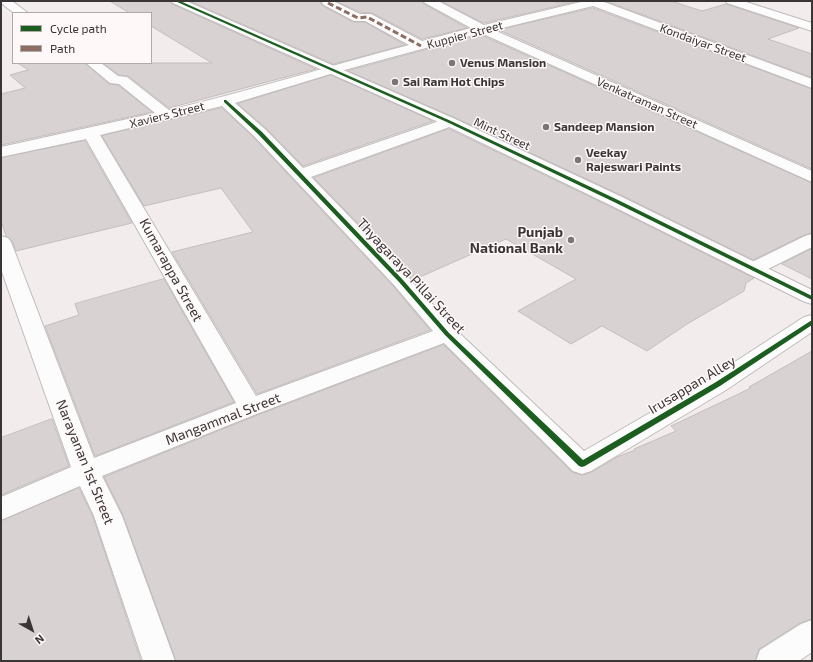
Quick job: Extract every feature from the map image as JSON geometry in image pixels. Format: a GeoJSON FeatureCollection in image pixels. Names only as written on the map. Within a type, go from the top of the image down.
{"type":"FeatureCollection","features":[{"type":"Feature","properties":{"kind":"street"},"geometry":{"type":"LineString","coordinates":[[5,1],[21,12]]}},
{"type":"Feature","properties":{"kind":"street","name":"Mint Street"},"geometry":{"type":"LineString","coordinates":[[177,1],[450,122],[616,201],[812,298]]}},
{"type":"Feature","properties":{"kind":"street","name":"Venkatraman Street"},"geometry":{"type":"LineString","coordinates":[[429,1],[482,29],[812,177]]}},
{"type":"Feature","properties":{"kind":"street"},"geometry":{"type":"LineString","coordinates":[[731,1],[812,27]]}},
{"type":"Feature","properties":{"kind":"street","name":"Kuppier Street"},"geometry":{"type":"LineString","coordinates":[[332,69],[482,29],[596,2]]}},
{"type":"Feature","properties":{"kind":"street","name":"Kondaiyar Street"},"geometry":{"type":"LineString","coordinates":[[596,2],[812,84]]}},
{"type":"Feature","properties":{"kind":"street"},"geometry":{"type":"LineString","coordinates":[[328,3],[358,18],[368,17],[421,46]]}},
{"type":"Feature","properties":{"kind":"street"},"geometry":{"type":"LineString","coordinates":[[94,64],[114,80],[122,80],[166,115]]}},
{"type":"Feature","properties":{"kind":"street","name":"Xaviers Street"},"geometry":{"type":"LineString","coordinates":[[1,152],[92,133],[225,101],[332,69]]}},
{"type":"Feature","properties":{"kind":"street","name":"Thyagaraya Pillai Street"},"geometry":{"type":"LineString","coordinates":[[225,101],[260,133],[401,281],[447,334],[582,464]]}},
{"type":"Feature","properties":{"kind":"street"},"geometry":{"type":"LineString","coordinates":[[300,175],[450,122]]}},
{"type":"Feature","properties":{"kind":"street","name":"Kumarappa Street"},"geometry":{"type":"LineString","coordinates":[[92,133],[148,226],[188,301],[250,407]]}},
{"type":"Feature","properties":{"kind":"street"},"geometry":{"type":"LineString","coordinates":[[753,269],[812,240]]}},
{"type":"Feature","properties":{"kind":"street","name":"Narayanan 1st Street"},"geometry":{"type":"LineString","coordinates":[[3,250],[86,472],[108,516],[159,661]]}},
{"type":"Feature","properties":{"kind":"street","name":"Irusappan Alley"},"geometry":{"type":"LineString","coordinates":[[582,464],[718,384],[812,322]]}},
{"type":"Feature","properties":{"kind":"street","name":"Mangammal Street"},"geometry":{"type":"LineString","coordinates":[[1,509],[86,472],[250,407],[447,334]]}},
{"type":"Feature","properties":{"kind":"street"},"geometry":{"type":"LineString","coordinates":[[772,661],[812,634]]}},
{"type":"Feature","properties":{"kind":"building"},"geometry":{"type":"Polygon","coordinates":[[[110,1],[170,1],[172,4],[316,69],[169,108],[128,76],[119,75],[104,64],[212,63],[152,27],[152,12],[128,12],[110,1]]]}},
{"type":"Feature","properties":{"kind":"building"},"geometry":{"type":"Polygon","coordinates":[[[190,1],[322,1],[320,3],[323,6],[353,22],[365,22],[405,45],[334,64],[190,1]]]}},
{"type":"Feature","properties":{"kind":"building"},"geometry":{"type":"Polygon","coordinates":[[[336,1],[422,1],[424,4],[467,28],[422,39],[372,13],[360,12],[336,1]]]}},
{"type":"Feature","properties":{"kind":"building"},"geometry":{"type":"Polygon","coordinates":[[[441,1],[555,1],[559,3],[579,1],[484,23],[441,1]]]}},
{"type":"Feature","properties":{"kind":"building"},"geometry":{"type":"Polygon","coordinates":[[[606,1],[671,1],[702,11],[726,4],[799,28],[768,39],[812,54],[812,77],[606,1]]]}},
{"type":"Feature","properties":{"kind":"building"},"geometry":{"type":"Polygon","coordinates":[[[593,8],[812,89],[812,169],[499,30],[593,8]]]}},
{"type":"Feature","properties":{"kind":"building"},"geometry":{"type":"Polygon","coordinates":[[[481,35],[812,183],[812,233],[804,235],[753,260],[623,196],[456,118],[348,71],[481,35]]]}},
{"type":"Feature","properties":{"kind":"building"},"geometry":{"type":"Polygon","coordinates":[[[19,64],[86,64],[109,84],[118,85],[152,112],[1,145],[1,94],[25,88],[10,75],[28,70],[19,64]]]}},
{"type":"Feature","properties":{"kind":"building"},"geometry":{"type":"Polygon","coordinates":[[[331,75],[433,121],[303,166],[267,129],[238,104],[331,75]]]}},
{"type":"Feature","properties":{"kind":"building"},"geometry":{"type":"Polygon","coordinates":[[[222,108],[253,137],[393,286],[430,330],[257,394],[172,252],[253,232],[221,188],[144,206],[102,136],[222,108]]]}},
{"type":"Feature","properties":{"kind":"building"},"geometry":{"type":"Polygon","coordinates":[[[449,129],[754,278],[746,283],[744,291],[687,324],[647,351],[602,326],[571,344],[518,311],[576,279],[506,239],[413,280],[314,178],[449,129]]]}},
{"type":"Feature","properties":{"kind":"building"},"geometry":{"type":"Polygon","coordinates":[[[85,141],[132,223],[16,251],[12,241],[6,236],[1,220],[1,158],[85,141]]]}},
{"type":"Feature","properties":{"kind":"building"},"geometry":{"type":"Polygon","coordinates":[[[812,249],[812,279],[782,264],[812,249]]]}},
{"type":"Feature","properties":{"kind":"building"},"geometry":{"type":"Polygon","coordinates":[[[164,279],[234,402],[95,456],[45,326],[79,315],[75,304],[164,279]]]}},
{"type":"Feature","properties":{"kind":"building"},"geometry":{"type":"Polygon","coordinates":[[[444,345],[572,472],[582,475],[592,472],[617,457],[676,431],[671,426],[751,388],[749,387],[812,351],[812,619],[800,623],[759,649],[755,661],[176,661],[123,515],[104,477],[260,414],[444,345]]]}},
{"type":"Feature","properties":{"kind":"building"},"geometry":{"type":"Polygon","coordinates":[[[52,419],[69,466],[1,495],[1,438],[52,419]]]}},
{"type":"Feature","properties":{"kind":"building"},"geometry":{"type":"Polygon","coordinates":[[[79,488],[93,517],[141,661],[1,661],[1,521],[79,488]]]}},
{"type":"Feature","properties":{"kind":"marked path"},"geometry":{"type":"LineString","coordinates":[[328,3],[358,18],[367,17],[421,46]]}},
{"type":"Feature","properties":{"kind":"cycle path"},"geometry":{"type":"LineString","coordinates":[[177,1],[450,122],[616,201],[812,298]]}},
{"type":"Feature","properties":{"kind":"cycle path"},"geometry":{"type":"LineString","coordinates":[[225,101],[260,133],[401,281],[447,334],[582,464],[718,384],[812,322]]}},
{"type":"Feature","properties":{"kind":"place","name":"Venus Mansion"},"geometry":{"type":"Point","coordinates":[452,63]}},
{"type":"Feature","properties":{"kind":"place","name":"Sai Ram Hot Chips"},"geometry":{"type":"Point","coordinates":[395,82]}},
{"type":"Feature","properties":{"kind":"place","name":"Sandeep Mansion"},"geometry":{"type":"Point","coordinates":[546,127]}},
{"type":"Feature","properties":{"kind":"place","name":"Veekay Rajeswari Paints"},"geometry":{"type":"Point","coordinates":[578,160]}},
{"type":"Feature","properties":{"kind":"place","name":"Punjab National Bank"},"geometry":{"type":"Point","coordinates":[571,240]}}]}
